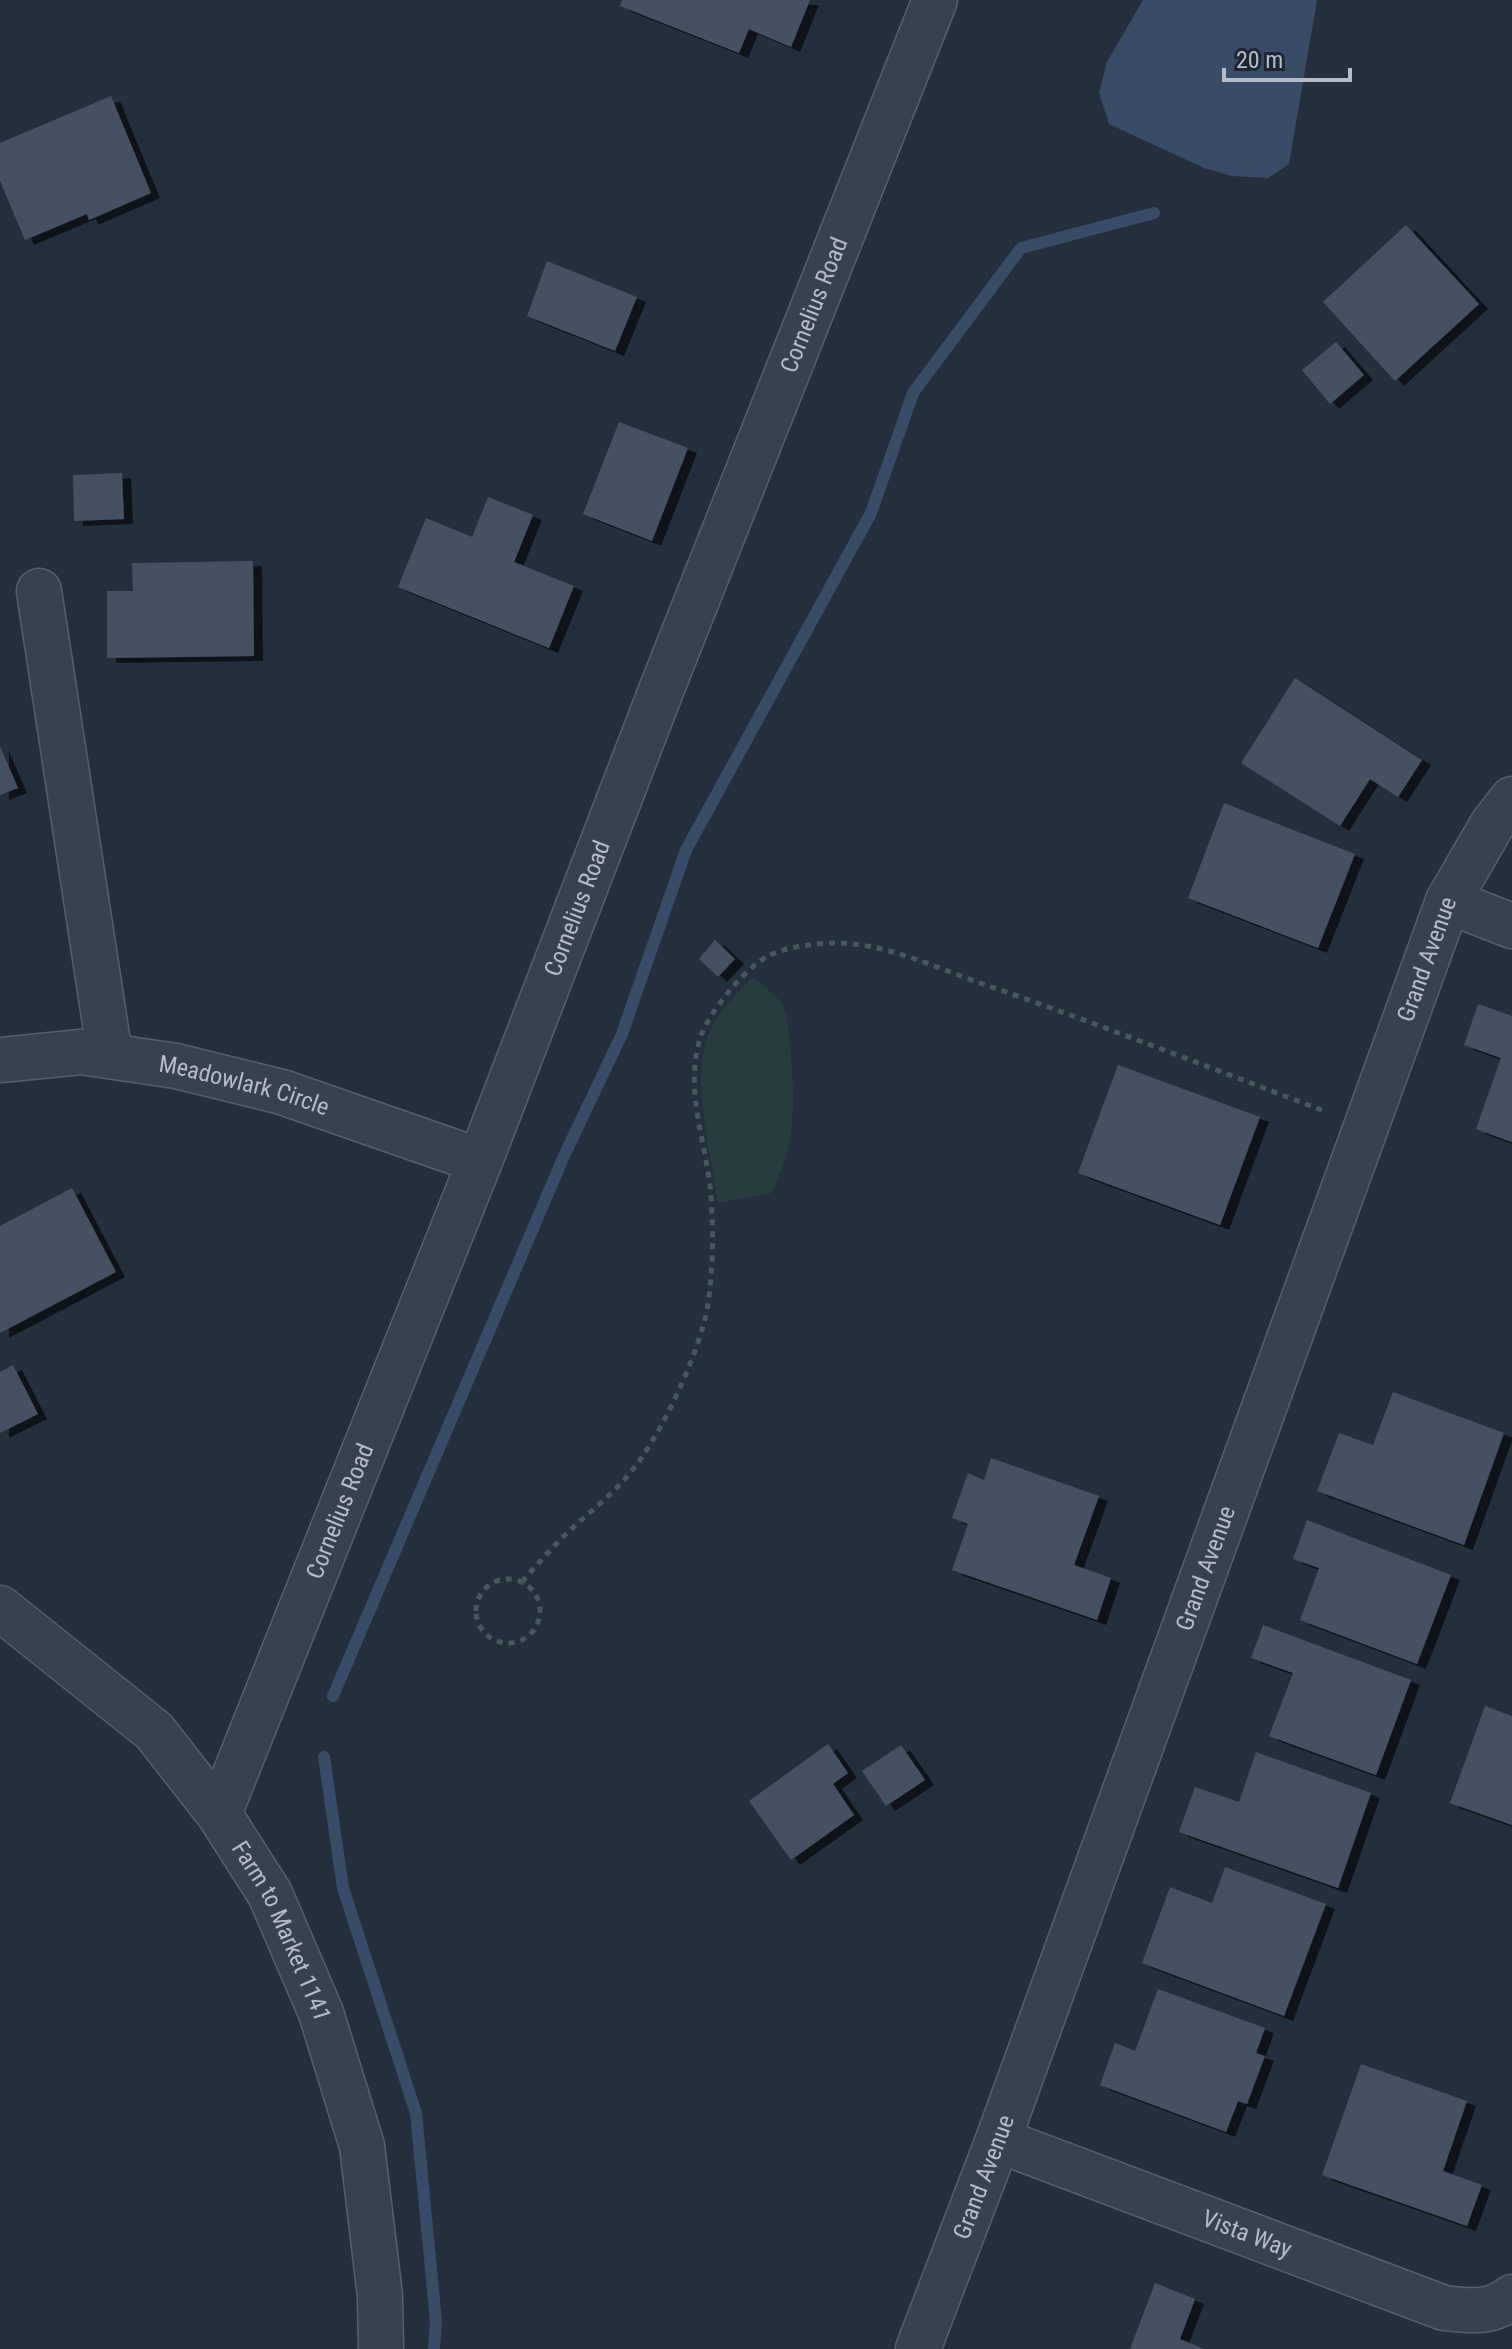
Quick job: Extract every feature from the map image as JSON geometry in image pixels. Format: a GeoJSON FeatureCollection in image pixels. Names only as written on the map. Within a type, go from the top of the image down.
{"type":"FeatureCollection","features":[{"type":"Feature","properties":{"kind":"street","name":"Cornelius Road"},"geometry":{"type":"LineString","coordinates":[[219,1814],[480,1161],[662,688],[935,0]]}},
{"type":"Feature","properties":{"kind":"street"},"geometry":{"type":"LineString","coordinates":[[39,591],[110,1056]]}},
{"type":"Feature","properties":{"kind":"street","name":"Grand Avenue"},"geometry":{"type":"LineString","coordinates":[[918,2349],[998,2140],[1448,901],[1492,825],[1512,799]]}},
{"type":"Feature","properties":{"kind":"street"},"geometry":{"type":"LineString","coordinates":[[1448,901],[1512,926]]}},
{"type":"Feature","properties":{"kind":"street","name":"Meadowlark Circle"},"geometry":{"type":"LineString","coordinates":[[0,1060],[81,1052],[176,1066],[282,1092],[480,1161]]}},
{"type":"Feature","properties":{"kind":"street","name":"Farm to Market 1141"},"geometry":{"type":"LineString","coordinates":[[0,1608],[154,1731],[219,1814],[270,1894],[321,2013],[362,2146],[380,2296],[381,2349]]}},
{"type":"Feature","properties":{"kind":"street","name":"Vista Way"},"geometry":{"type":"LineString","coordinates":[[998,2140],[1444,2308],[1475,2311],[1506,2302]]}},
{"type":"Feature","properties":{"kind":"path"},"geometry":{"type":"LineString","coordinates":[[522,1582],[560,1540],[624,1480],[640,1460],[678,1392],[704,1322],[709,1294],[710,1185],[695,1100],[695,1068],[701,1037],[712,1014],[766,957],[791,948],[830,943],[863,944],[1036,1003],[1366,1126]]}},
{"type":"Feature","properties":{"kind":"path"},"geometry":{"type":"LineString","coordinates":[[503,1578],[522,1582],[538,1598],[541,1612],[537,1627],[527,1638],[513,1643],[498,1642],[485,1635],[477,1622],[476,1607],[480,1594],[490,1584],[503,1578]]}},
{"type":"Feature","properties":{"kind":"green space"},"geometry":{"type":"Polygon","coordinates":[[[753,977],[778,1000],[787,1018],[793,1084],[790,1140],[771,1193],[718,1203],[704,1118],[703,1054],[716,1019],[753,977]]]}},
{"type":"Feature","properties":{"kind":"water"},"geometry":{"type":"Polygon","coordinates":[[[1143,0],[1317,0],[1289,164],[1268,178],[1232,176],[1204,168],[1109,124],[1099,93],[1107,62],[1143,0]]]}},
{"type":"Feature","properties":{"kind":"building"},"geometry":{"type":"Polygon","coordinates":[[[622,0],[810,0],[791,47],[749,29],[739,53],[620,6],[622,0]]]}},
{"type":"Feature","properties":{"kind":"building"},"geometry":{"type":"Polygon","coordinates":[[[111,96],[151,193],[89,220],[87,214],[25,240],[0,181],[0,143],[111,96]]]}},
{"type":"Feature","properties":{"kind":"building"},"geometry":{"type":"Polygon","coordinates":[[[1406,225],[1479,304],[1395,381],[1323,302],[1406,225]]]}},
{"type":"Feature","properties":{"kind":"building"},"geometry":{"type":"Polygon","coordinates":[[[547,261],[637,297],[615,351],[527,316],[547,261]]]}},
{"type":"Feature","properties":{"kind":"building"},"geometry":{"type":"Polygon","coordinates":[[[1336,342],[1364,375],[1330,404],[1302,370],[1336,342]]]}},
{"type":"Feature","properties":{"kind":"building"},"geometry":{"type":"Polygon","coordinates":[[[619,422],[688,448],[652,541],[583,514],[619,422]]]}},
{"type":"Feature","properties":{"kind":"building"},"geometry":{"type":"Polygon","coordinates":[[[122,473],[124,519],[74,521],[73,475],[122,473]]]}},
{"type":"Feature","properties":{"kind":"building"},"geometry":{"type":"Polygon","coordinates":[[[488,497],[533,515],[514,562],[574,586],[549,648],[398,587],[426,518],[472,537],[488,497]]]}},
{"type":"Feature","properties":{"kind":"building"},"geometry":{"type":"Polygon","coordinates":[[[253,561],[254,656],[107,658],[107,591],[133,591],[132,563],[253,561]]]}},
{"type":"Feature","properties":{"kind":"building"},"geometry":{"type":"Polygon","coordinates":[[[1295,678],[1422,760],[1398,797],[1370,779],[1340,826],[1241,763],[1295,678]]]}},
{"type":"Feature","properties":{"kind":"building"},"geometry":{"type":"Polygon","coordinates":[[[0,746],[18,788],[0,795],[0,746]]]}},
{"type":"Feature","properties":{"kind":"building"},"geometry":{"type":"Polygon","coordinates":[[[1224,803],[1355,854],[1318,948],[1188,898],[1224,803]]]}},
{"type":"Feature","properties":{"kind":"building"},"geometry":{"type":"Polygon","coordinates":[[[715,940],[735,959],[718,977],[699,959],[715,940]]]}},
{"type":"Feature","properties":{"kind":"building"},"geometry":{"type":"Polygon","coordinates":[[[1478,1004],[1512,1016],[1512,1142],[1476,1129],[1501,1058],[1464,1045],[1478,1004]]]}},
{"type":"Feature","properties":{"kind":"building"},"geometry":{"type":"Polygon","coordinates":[[[1118,1065],[1260,1117],[1220,1225],[1078,1173],[1118,1065]]]}},
{"type":"Feature","properties":{"kind":"building"},"geometry":{"type":"Polygon","coordinates":[[[72,1188],[116,1272],[0,1333],[0,1226],[72,1188]]]}},
{"type":"Feature","properties":{"kind":"building"},"geometry":{"type":"Polygon","coordinates":[[[13,1365],[38,1414],[0,1433],[0,1372],[13,1365]]]}},
{"type":"Feature","properties":{"kind":"building"},"geometry":{"type":"Polygon","coordinates":[[[1393,1392],[1504,1433],[1464,1545],[1317,1491],[1339,1433],[1373,1445],[1393,1392]]]}},
{"type":"Feature","properties":{"kind":"building"},"geometry":{"type":"Polygon","coordinates":[[[991,1458],[1099,1496],[1074,1565],[1111,1578],[1097,1620],[952,1570],[968,1524],[952,1518],[968,1473],[984,1480],[991,1458]]]}},
{"type":"Feature","properties":{"kind":"building"},"geometry":{"type":"Polygon","coordinates":[[[1307,1520],[1451,1575],[1417,1664],[1300,1620],[1319,1568],[1293,1559],[1307,1520]]]}},
{"type":"Feature","properties":{"kind":"building"},"geometry":{"type":"Polygon","coordinates":[[[1263,1625],[1411,1680],[1376,1775],[1269,1736],[1293,1673],[1251,1658],[1263,1625]]]}},
{"type":"Feature","properties":{"kind":"building"},"geometry":{"type":"Polygon","coordinates":[[[1485,1706],[1512,1716],[1512,1825],[1450,1803],[1485,1706]]]}},
{"type":"Feature","properties":{"kind":"building"},"geometry":{"type":"Polygon","coordinates":[[[828,1744],[848,1773],[833,1784],[854,1815],[791,1860],[749,1801],[828,1744]]]}},
{"type":"Feature","properties":{"kind":"building"},"geometry":{"type":"Polygon","coordinates":[[[901,1745],[925,1780],[886,1806],[862,1771],[901,1745]]]}},
{"type":"Feature","properties":{"kind":"building"},"geometry":{"type":"Polygon","coordinates":[[[1256,1752],[1371,1793],[1338,1888],[1179,1832],[1195,1787],[1239,1802],[1256,1752]]]}},
{"type":"Feature","properties":{"kind":"building"},"geometry":{"type":"Polygon","coordinates":[[[1225,1867],[1326,1904],[1284,2016],[1142,1963],[1170,1887],[1212,1903],[1225,1867]]]}},
{"type":"Feature","properties":{"kind":"building"},"geometry":{"type":"Polygon","coordinates":[[[1158,1989],[1265,2028],[1256,2053],[1265,2056],[1247,2104],[1238,2101],[1226,2132],[1100,2085],[1115,2043],[1135,2051],[1158,1989]]]}},
{"type":"Feature","properties":{"kind":"building"},"geometry":{"type":"Polygon","coordinates":[[[1361,2064],[1467,2101],[1443,2171],[1482,2185],[1467,2226],[1322,2175],[1361,2064]]]}},
{"type":"Feature","properties":{"kind":"building"},"geometry":{"type":"Polygon","coordinates":[[[1155,2283],[1195,2299],[1180,2339],[1204,2349],[1130,2349],[1155,2283]]]}},
{"type":"Feature","properties":{"kind":"waterway"},"geometry":{"type":"LineString","coordinates":[[333,1696],[564,1156],[622,1034],[686,850],[871,513],[913,393],[1021,248],[1154,213]]}},
{"type":"Feature","properties":{"kind":"waterway"},"geometry":{"type":"LineString","coordinates":[[324,1757],[343,1888],[416,2113],[436,2321],[434,2349]]}}]}
